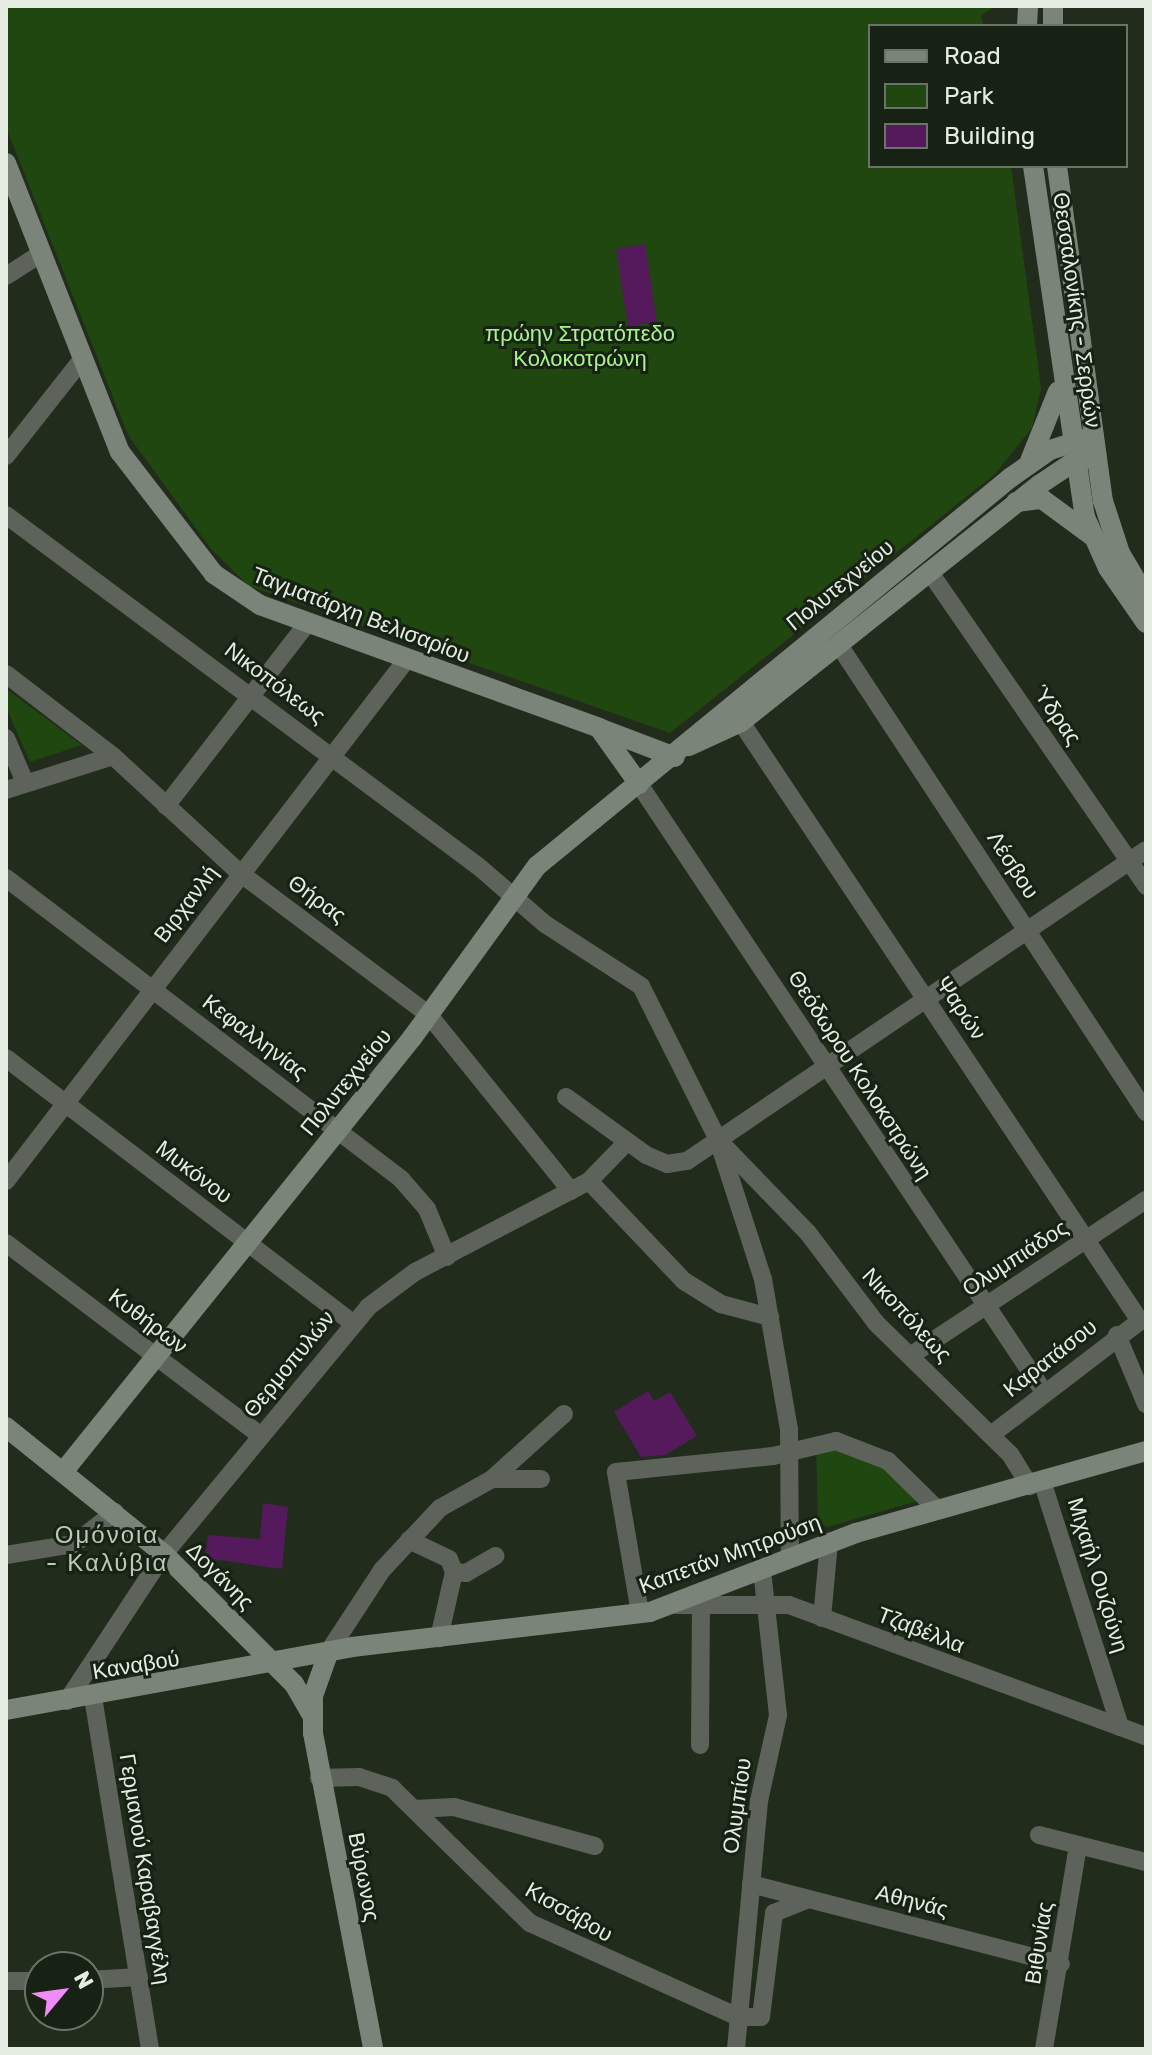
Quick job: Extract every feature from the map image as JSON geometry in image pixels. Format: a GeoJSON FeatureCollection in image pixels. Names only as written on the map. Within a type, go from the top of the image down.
{"type":"FeatureCollection","features":[{"type":"Feature","properties":{"kind":"main road","name":"Ταγματάρχη Βελισαρίου"},"geometry":{"type":"LineString","coordinates":[[6,163],[126,462],[205,565],[242,596],[308,622],[599,728],[682,752]]}},
{"type":"Feature","properties":{"kind":"main road","name":"Θεσσαλονίκης - Σερρών"},"geometry":{"type":"LineString","coordinates":[[1033,168],[1060,375],[1092,537]]}},
{"type":"Feature","properties":{"kind":"main road","name":"Θεσσαλονίκης - Σερρών"},"geometry":{"type":"LineString","coordinates":[[1057,168],[1095,446],[1114,540],[1146,597]]}},
{"type":"Feature","properties":{"kind":"main road"},"geometry":{"type":"LineString","coordinates":[[1026,467],[1051,418],[1060,375]]}},
{"type":"Feature","properties":{"kind":"main road"},"geometry":{"type":"LineString","coordinates":[[1073,451],[1095,446]]}},
{"type":"Feature","properties":{"kind":"main road","name":"Πολυτεχνείου"},"geometry":{"type":"LineString","coordinates":[[682,752],[709,720],[1026,467],[1073,451]]}},
{"type":"Feature","properties":{"kind":"main road","name":"Πολυτεχνείου"},"geometry":{"type":"LineString","coordinates":[[63,1472],[339,1130],[429,1015],[512,895],[551,853],[682,752],[741,722],[1016,502],[1073,451]]}},
{"type":"Feature","properties":{"kind":"main road"},"geometry":{"type":"LineString","coordinates":[[1016,502],[1042,499],[1092,537],[1146,623]]}},
{"type":"Feature","properties":{"kind":"main road"},"geometry":{"type":"LineString","coordinates":[[599,728],[639,784]]}},
{"type":"Feature","properties":{"kind":"main road","name":"Δογάνης"},"geometry":{"type":"LineString","coordinates":[[6,1427],[164,1554],[273,1662],[311,1714]]}},
{"type":"Feature","properties":{"kind":"main road","name":"Καπετάν Μητρούση"},"geometry":{"type":"LineString","coordinates":[[273,1662],[329,1651],[640,1613],[673,1605],[829,1542],[1146,1451]]}},
{"type":"Feature","properties":{"kind":"main road"},"geometry":{"type":"LineString","coordinates":[[311,1714],[329,1651]]}},
{"type":"Feature","properties":{"kind":"main road","name":"Καναβού"},"geometry":{"type":"LineString","coordinates":[[6,1710],[93,1697],[273,1662]]}},
{"type":"Feature","properties":{"kind":"main road","name":"Βύρωνος"},"geometry":{"type":"LineString","coordinates":[[311,1714],[319,1778],[373,2049]]}},
{"type":"Feature","properties":{"kind":"street"},"geometry":{"type":"LineString","coordinates":[[6,276],[42,253]]}},
{"type":"Feature","properties":{"kind":"street"},"geometry":{"type":"LineString","coordinates":[[6,456],[83,358]]}},
{"type":"Feature","properties":{"kind":"street","name":"Νικοπόλεως"},"geometry":{"type":"LineString","coordinates":[[6,515],[331,754],[555,932],[641,986],[718,1140],[808,1233],[859,1303],[991,1435],[1036,1485]]}},
{"type":"Feature","properties":{"kind":"street","name":"Ύδρας"},"geometry":{"type":"LineString","coordinates":[[929,571],[1146,886]]}},
{"type":"Feature","properties":{"kind":"street"},"geometry":{"type":"LineString","coordinates":[[166,806],[308,622]]}},
{"type":"Feature","properties":{"kind":"street","name":"Λέσβου"},"geometry":{"type":"LineString","coordinates":[[839,645],[1146,1112]]}},
{"type":"Feature","properties":{"kind":"street","name":"Βιρχανλή"},"geometry":{"type":"LineString","coordinates":[[6,1181],[407,659]]}},
{"type":"Feature","properties":{"kind":"street","name":"Θήρας"},"geometry":{"type":"LineString","coordinates":[[6,674],[113,756],[240,873],[429,1015],[571,1191]]}},
{"type":"Feature","properties":{"kind":"street","name":"Ψαρών"},"geometry":{"type":"LineString","coordinates":[[741,722],[1140,1321]]}},
{"type":"Feature","properties":{"kind":"street"},"geometry":{"type":"LineString","coordinates":[[6,738],[24,780]]}},
{"type":"Feature","properties":{"kind":"street"},"geometry":{"type":"LineString","coordinates":[[6,790],[24,780],[113,756]]}},
{"type":"Feature","properties":{"kind":"street","name":"Θεόδωρου Κολοκοτρώνη"},"geometry":{"type":"LineString","coordinates":[[639,784],[1044,1392]]}},
{"type":"Feature","properties":{"kind":"street"},"geometry":{"type":"LineString","coordinates":[[566,1097],[626,1143],[675,1164],[718,1140],[827,1068],[1146,850]]}},
{"type":"Feature","properties":{"kind":"street","name":"Κεφαλληνίας"},"geometry":{"type":"LineString","coordinates":[[6,878],[339,1130],[416,1194],[447,1257]]}},
{"type":"Feature","properties":{"kind":"street","name":"Μυκόνου"},"geometry":{"type":"LineString","coordinates":[[6,1058],[353,1323]]}},
{"type":"Feature","properties":{"kind":"street"},"geometry":{"type":"LineString","coordinates":[[718,1140],[770,1317],[791,1453],[790,1558]]}},
{"type":"Feature","properties":{"kind":"street","name":"Θερμοπυλών"},"geometry":{"type":"LineString","coordinates":[[67,1701],[164,1554],[353,1323],[391,1288],[589,1181],[626,1143]]}},
{"type":"Feature","properties":{"kind":"street"},"geometry":{"type":"LineString","coordinates":[[589,1181],[684,1281],[721,1304],[770,1317]]}},
{"type":"Feature","properties":{"kind":"street","name":"Ολυμπιάδος"},"geometry":{"type":"LineString","coordinates":[[910,1356],[1146,1200]]}},
{"type":"Feature","properties":{"kind":"street","name":"Κυθήρων"},"geometry":{"type":"LineString","coordinates":[[6,1243],[261,1436]]}},
{"type":"Feature","properties":{"kind":"street","name":"Καρατάσου"},"geometry":{"type":"LineString","coordinates":[[991,1435],[1117,1335],[1140,1321]]}},
{"type":"Feature","properties":{"kind":"street"},"geometry":{"type":"LineString","coordinates":[[1117,1335],[1146,1404]]}},
{"type":"Feature","properties":{"kind":"street"},"geometry":{"type":"LineString","coordinates":[[329,1651],[409,1540],[468,1489],[492,1479],[564,1414]]}},
{"type":"Feature","properties":{"kind":"street"},"geometry":{"type":"LineString","coordinates":[[640,1613],[616,1472],[791,1453],[828,1441],[866,1449],[908,1475],[938,1510]]}},
{"type":"Feature","properties":{"kind":"street"},"geometry":{"type":"LineString","coordinates":[[492,1479],[541,1479]]}},
{"type":"Feature","properties":{"kind":"street","name":"Μιχαήλ Ουζούνη"},"geometry":{"type":"LineString","coordinates":[[1036,1485],[1120,1727]]}},
{"type":"Feature","properties":{"kind":"street"},"geometry":{"type":"LineString","coordinates":[[6,1555],[74,1544],[115,1512]]}},
{"type":"Feature","properties":{"kind":"street"},"geometry":{"type":"LineString","coordinates":[[409,1540],[449,1559],[454,1572],[439,1638]]}},
{"type":"Feature","properties":{"kind":"street"},"geometry":{"type":"LineString","coordinates":[[822,1618],[829,1542]]}},
{"type":"Feature","properties":{"kind":"street"},"geometry":{"type":"LineString","coordinates":[[454,1572],[466,1573],[495,1556]]}},
{"type":"Feature","properties":{"kind":"street","name":"Ολυμπίου"},"geometry":{"type":"LineString","coordinates":[[736,2049],[759,1801],[778,1715],[762,1570]]}},
{"type":"Feature","properties":{"kind":"street","name":"Τζαβέλλα"},"geometry":{"type":"LineString","coordinates":[[673,1605],[767,1603],[822,1618],[1146,1736]]}},
{"type":"Feature","properties":{"kind":"street"},"geometry":{"type":"LineString","coordinates":[[700,1745],[701,1604]]}},
{"type":"Feature","properties":{"kind":"street","name":"Γερμανού Καραβαγγέλη"},"geometry":{"type":"LineString","coordinates":[[93,1697],[150,2049]]}},
{"type":"Feature","properties":{"kind":"street","name":"Κισσάβου"},"geometry":{"type":"LineString","coordinates":[[319,1778],[386,1785],[530,1923],[738,2017]]}},
{"type":"Feature","properties":{"kind":"street"},"geometry":{"type":"LineString","coordinates":[[414,1809],[454,1807],[595,1846]]}},
{"type":"Feature","properties":{"kind":"street"},"geometry":{"type":"LineString","coordinates":[[1039,1835],[1146,1862]]}},
{"type":"Feature","properties":{"kind":"street","name":"Βιθυνίας"},"geometry":{"type":"LineString","coordinates":[[1044,2049],[1061,1964],[1078,1845]]}},
{"type":"Feature","properties":{"kind":"street","name":"Αθηνάς"},"geometry":{"type":"LineString","coordinates":[[751,1884],[1061,1964]]}},
{"type":"Feature","properties":{"kind":"street"},"geometry":{"type":"LineString","coordinates":[[738,2017],[761,2017],[774,1913],[808,1899]]}},
{"type":"Feature","properties":{"kind":"street"},"geometry":{"type":"LineString","coordinates":[[104,1979],[139,1977]]}},
{"type":"Feature","properties":{"kind":"green space","name":"πρώην Στρατόπεδο Κολοκοτρώνη"},"geometry":{"type":"Polygon","coordinates":[[[6,6],[995,6],[981,16],[983,24],[868,24],[868,168],[1011,168],[1041,388],[1032,428],[995,474],[670,733],[249,586],[211,549],[128,435],[6,127],[6,6]]]}},
{"type":"Feature","properties":{"kind":"green space"},"geometry":{"type":"Polygon","coordinates":[[[6,689],[82,745],[30,762],[6,707],[6,689]]]}},
{"type":"Feature","properties":{"kind":"green space"},"geometry":{"type":"Polygon","coordinates":[[[816,1447],[870,1456],[924,1499],[828,1527],[818,1523],[816,1447]]]}},
{"type":"Feature","properties":{"kind":"building"},"geometry":{"type":"Polygon","coordinates":[[[645,244],[657,322],[628,326],[616,249],[645,244]]]}},
{"type":"Feature","properties":{"kind":"building"},"geometry":{"type":"Polygon","coordinates":[[[648,1391],[654,1401],[670,1392],[697,1436],[665,1455],[641,1457],[614,1412],[648,1391]]]}},
{"type":"Feature","properties":{"kind":"building"},"geometry":{"type":"Polygon","coordinates":[[[263,1503],[288,1507],[282,1569],[205,1558],[208,1535],[260,1539],[263,1503]]]}},
{"type":"Feature","properties":{"kind":"district","name":"Ομόνοια - Καλύβια"},"geometry":{"type":"Point","coordinates":[107,1550]}}]}
